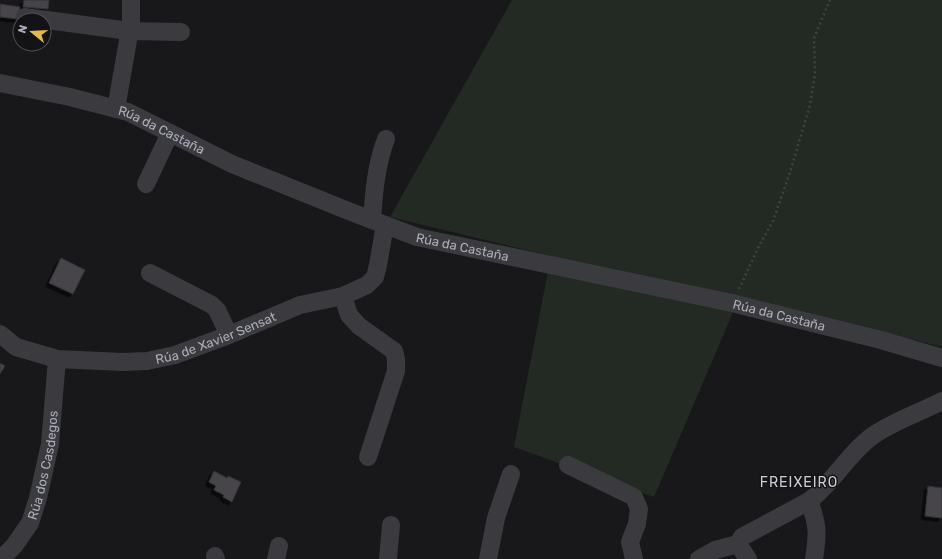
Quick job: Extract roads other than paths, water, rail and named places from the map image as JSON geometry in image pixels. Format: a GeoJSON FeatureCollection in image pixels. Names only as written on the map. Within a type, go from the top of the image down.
{"type":"FeatureCollection","features":[{"type":"Feature","properties":{"kind":"street"},"geometry":{"type":"LineString","coordinates":[[116,109],[131,23],[131,0]]}},
{"type":"Feature","properties":{"kind":"street"},"geometry":{"type":"LineString","coordinates":[[52,20],[129,31],[181,32]]}},
{"type":"Feature","properties":{"kind":"street","name":"Rúa da Castaña"},"geometry":{"type":"LineString","coordinates":[[0,83],[70,97],[128,112],[232,164],[417,236],[732,303],[881,340],[942,358]]}},
{"type":"Feature","properties":{"kind":"street"},"geometry":{"type":"LineString","coordinates":[[146,184],[170,133]]}},
{"type":"Feature","properties":{"kind":"street","name":"Rúa de Xavier Sensat"},"geometry":{"type":"LineString","coordinates":[[0,334],[16,347],[57,359],[123,362],[147,361],[175,355],[229,335],[300,305],[343,296],[367,285],[374,277],[378,265],[376,177],[381,153],[386,139]]}},
{"type":"Feature","properties":{"kind":"street"},"geometry":{"type":"LineString","coordinates":[[150,273],[212,305],[217,310],[229,335]]}},
{"type":"Feature","properties":{"kind":"street"},"geometry":{"type":"LineString","coordinates":[[343,296],[349,315],[359,326],[394,351],[396,360],[396,370],[368,457]]}},
{"type":"Feature","properties":{"kind":"street","name":"Rúa dos Casdegos"},"geometry":{"type":"LineString","coordinates":[[1,559],[14,546],[30,523],[38,498],[50,444],[57,359]]}},
{"type":"Feature","properties":{"kind":"street"},"geometry":{"type":"LineString","coordinates":[[699,559],[716,550],[738,544],[742,537],[808,501],[817,494],[850,457],[870,438],[942,401]]}},
{"type":"Feature","properties":{"kind":"street"},"geometry":{"type":"LineString","coordinates":[[568,465],[634,497],[638,509],[637,524],[630,542],[634,559]]}},
{"type":"Feature","properties":{"kind":"street"},"geometry":{"type":"LineString","coordinates":[[488,559],[496,518],[511,474]]}},
{"type":"Feature","properties":{"kind":"street"},"geometry":{"type":"LineString","coordinates":[[808,501],[815,517],[818,537],[814,559]]}},
{"type":"Feature","properties":{"kind":"street"},"geometry":{"type":"LineString","coordinates":[[388,559],[391,525]]}},
{"type":"Feature","properties":{"kind":"street"},"geometry":{"type":"LineString","coordinates":[[738,544],[748,559]]}},
{"type":"Feature","properties":{"kind":"district","name":"FREIXEIRO"},"geometry":{"type":"Point","coordinates":[799,482]}}]}
